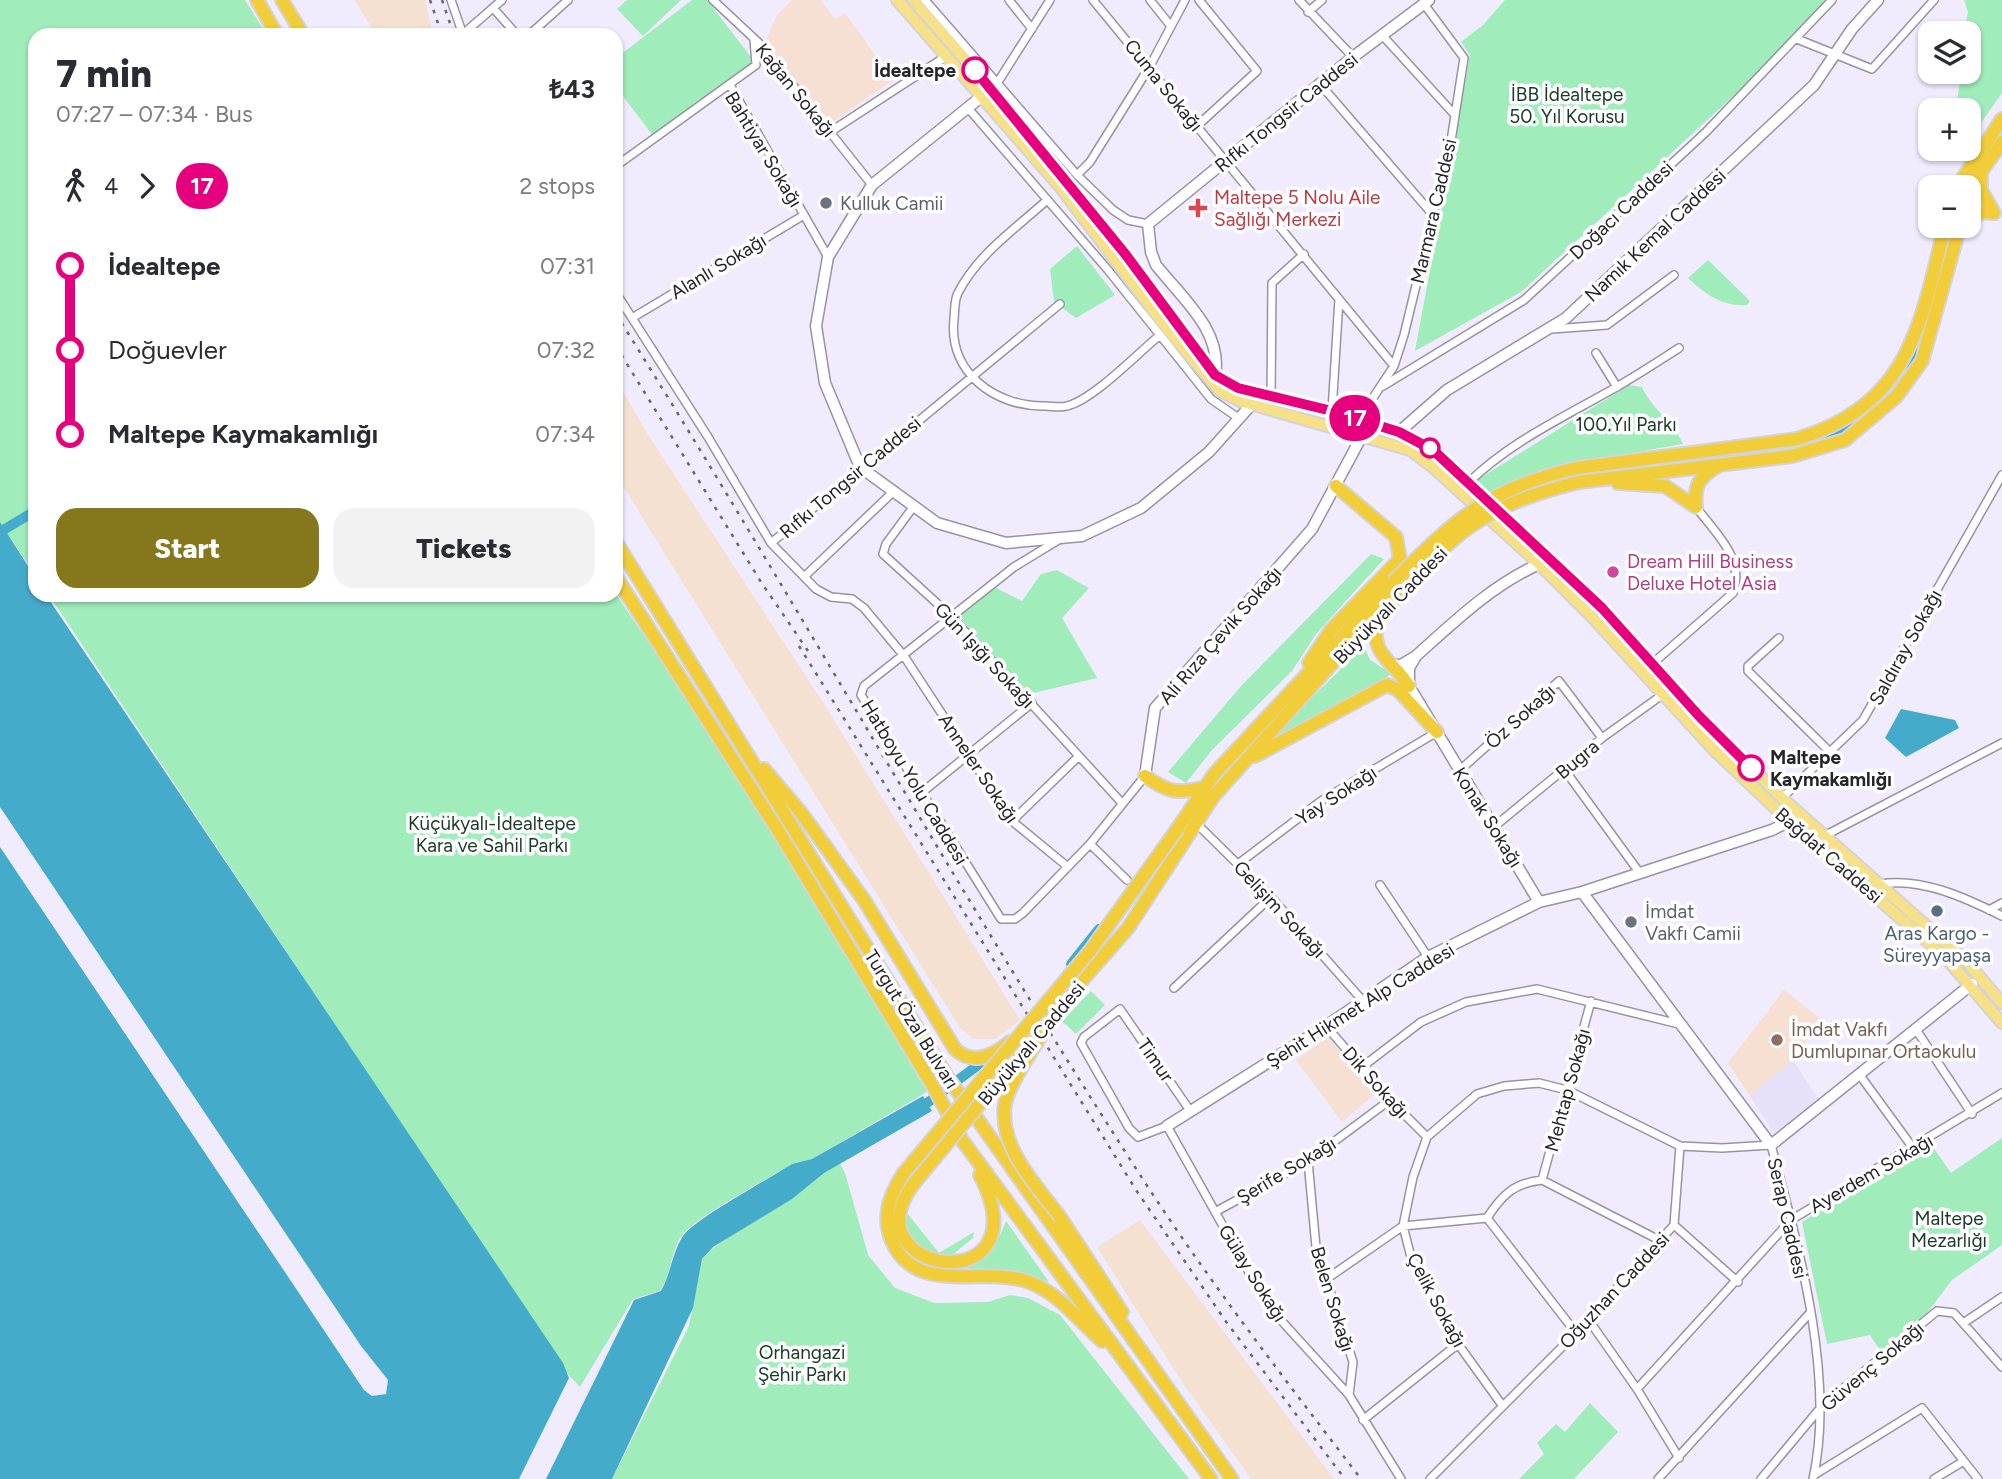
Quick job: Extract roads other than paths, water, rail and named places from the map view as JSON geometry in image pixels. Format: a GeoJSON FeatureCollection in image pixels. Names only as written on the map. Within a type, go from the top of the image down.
{"type":"FeatureCollection","features":[{"type":"Feature","properties":{"kind":"highway"},"geometry":{"type":"LineString","coordinates":[[257,0],[273,28]]}},
{"type":"Feature","properties":{"kind":"highway"},"geometry":{"type":"LineString","coordinates":[[282,0],[299,28]]}},
{"type":"Feature","properties":{"kind":"highway"},"geometry":{"type":"LineString","coordinates":[[1965,175],[2002,119]]}},
{"type":"Feature","properties":{"kind":"highway"},"geometry":{"type":"LineString","coordinates":[[1980,175],[2002,142]]}},
{"type":"Feature","properties":{"kind":"highway"},"geometry":{"type":"LineString","coordinates":[[1981,172],[1981,190],[1998,215]]}},
{"type":"Feature","properties":{"kind":"highway"},"geometry":{"type":"LineString","coordinates":[[1981,213],[1998,215]]}},
{"type":"Feature","properties":{"kind":"highway","name":"Büyükyalı Caddesi"},"geometry":{"type":"LineString","coordinates":[[962,1140],[993,1208],[994,1228],[981,1251],[967,1261],[947,1264],[930,1261],[913,1250],[902,1233],[900,1211],[905,1195],[1056,1010],[1128,928],[1182,832],[1202,789],[1301,679],[1434,540],[1477,505],[1527,482],[1577,468],[1797,439],[1829,429],[1864,408],[1894,375],[1918,328],[1942,238]]}},
{"type":"Feature","properties":{"kind":"highway","name":"Büyükyalı Caddesi"},"geometry":{"type":"LineString","coordinates":[[1118,1355],[1055,1296],[1028,1281],[997,1276],[940,1276],[909,1263],[895,1247],[887,1223],[890,1198],[903,1174],[1111,925],[1182,832],[1198,818],[1245,761],[1448,544],[1477,521],[1538,494],[1579,482],[1793,456],[1845,440],[1881,413],[1922,361],[1957,238]]}},
{"type":"Feature","properties":{"kind":"highway"},"geometry":{"type":"LineString","coordinates":[[1696,507],[1695,493],[1699,480],[1725,463]]}},
{"type":"Feature","properties":{"kind":"highway"},"geometry":{"type":"LineString","coordinates":[[1579,482],[1665,486],[1696,507]]}},
{"type":"Feature","properties":{"kind":"highway"},"geometry":{"type":"LineString","coordinates":[[1301,679],[1331,630],[1400,559],[1396,537],[1336,486]]}},
{"type":"Feature","properties":{"kind":"highway","name":"Turgut Özal Bulvarı"},"geometry":{"type":"LineString","coordinates":[[623,553],[946,1075],[1232,1479]]}},
{"type":"Feature","properties":{"kind":"highway","name":"Turgut Özal Bulvarı"},"geometry":{"type":"LineString","coordinates":[[623,588],[779,832],[933,1086],[962,1140],[1211,1479]]}},
{"type":"Feature","properties":{"kind":"highway"},"geometry":{"type":"LineString","coordinates":[[1376,619],[1374,643],[1378,652],[1409,686]]}},
{"type":"Feature","properties":{"kind":"highway"},"geometry":{"type":"LineString","coordinates":[[1245,761],[1387,685],[1398,690],[1437,732]]}},
{"type":"Feature","properties":{"kind":"highway"},"geometry":{"type":"LineString","coordinates":[[734,734],[802,814],[864,900],[961,1055],[977,1059],[987,1056],[1018,1035]]}},
{"type":"Feature","properties":{"kind":"highway"},"geometry":{"type":"LineString","coordinates":[[1145,776],[1165,790],[1181,793],[1202,789]]}},
{"type":"Feature","properties":{"kind":"highway"},"geometry":{"type":"LineString","coordinates":[[1056,1010],[1005,1103],[1004,1124],[1009,1142],[1110,1292],[1162,1382]]}},
{"type":"Feature","properties":{"kind":"main road","name":"Bağdat Caddesi"},"geometry":{"type":"LineString","coordinates":[[897,0],[1060,188],[1169,331],[1220,391],[1252,404],[1363,434],[1410,450],[1539,564],[1714,750],[1790,822],[1972,984],[2002,1023]]}},
{"type":"Feature","properties":{"kind":"main road","name":"Bağdat Caddesi"},"geometry":{"type":"LineString","coordinates":[[913,0],[995,86],[1215,375],[1238,388],[1332,411],[1399,432],[1433,450],[1602,608],[1699,716],[1782,798],[1968,963],[2002,1003]]}},
{"type":"Feature","properties":{"kind":"street"},"geometry":{"type":"LineString","coordinates":[[451,0],[461,28]]}},
{"type":"Feature","properties":{"kind":"street"},"geometry":{"type":"LineString","coordinates":[[472,28],[502,0]]}},
{"type":"Feature","properties":{"kind":"street"},"geometry":{"type":"LineString","coordinates":[[537,28],[568,0]]}},
{"type":"Feature","properties":{"kind":"street","name":"Kağan Sokağı"},"geometry":{"type":"LineString","coordinates":[[713,0],[754,39],[872,185]]}},
{"type":"Feature","properties":{"kind":"street"},"geometry":{"type":"LineString","coordinates":[[925,0],[995,86],[1077,175],[1113,210],[1128,220],[1148,223],[1151,252],[1156,265],[1215,343],[1218,359],[1215,375]]}},
{"type":"Feature","properties":{"kind":"street"},"geometry":{"type":"LineString","coordinates":[[1009,0],[1032,29]]}},
{"type":"Feature","properties":{"kind":"street"},"geometry":{"type":"LineString","coordinates":[[1050,0],[995,86],[872,185],[828,257],[816,327],[825,383],[860,467],[937,523],[1006,542],[1082,536],[1141,508],[1209,452],[1237,417],[1252,404]]}},
{"type":"Feature","properties":{"kind":"street","name":"Cuma Sokağı"},"geometry":{"type":"LineString","coordinates":[[1093,0],[1150,66],[1225,163],[1304,254],[1394,366]]}},
{"type":"Feature","properties":{"kind":"street"},"geometry":{"type":"LineString","coordinates":[[1150,0],[1170,25]]}},
{"type":"Feature","properties":{"kind":"street"},"geometry":{"type":"LineString","coordinates":[[1077,175],[1090,162],[1150,66],[1185,0]]}},
{"type":"Feature","properties":{"kind":"street"},"geometry":{"type":"LineString","coordinates":[[1197,126],[1257,71],[1199,0]]}},
{"type":"Feature","properties":{"kind":"street"},"geometry":{"type":"LineString","coordinates":[[1299,0],[1353,57]]}},
{"type":"Feature","properties":{"kind":"street"},"geometry":{"type":"LineString","coordinates":[[1308,12],[1322,0]]}},
{"type":"Feature","properties":{"kind":"street","name":"Doğacı Caddesi"},"geometry":{"type":"LineString","coordinates":[[1383,386],[1524,300],[1706,132],[1832,0]]}},
{"type":"Feature","properties":{"kind":"street","name":"Namık Kemal Caddesi"},"geometry":{"type":"LineString","coordinates":[[1399,432],[1447,390],[1566,318],[1814,85],[1834,52],[1878,0]]}},
{"type":"Feature","properties":{"kind":"street"},"geometry":{"type":"LineString","coordinates":[[1797,39],[1872,69],[1934,0]]}},
{"type":"Feature","properties":{"kind":"street","name":"Rıfkı Tongsir Caddesi"},"geometry":{"type":"LineString","coordinates":[[1148,223],[1426,1]]}},
{"type":"Feature","properties":{"kind":"street","name":"Marmara Caddesi"},"geometry":{"type":"LineString","coordinates":[[1359,419],[1394,366],[1451,141],[1453,113],[1464,58],[1426,1]]}},
{"type":"Feature","properties":{"kind":"street"},"geometry":{"type":"LineString","coordinates":[[495,9],[511,28]]}},
{"type":"Feature","properties":{"kind":"street"},"geometry":{"type":"LineString","coordinates":[[1381,35],[1453,113]]}},
{"type":"Feature","properties":{"kind":"street"},"geometry":{"type":"LineString","coordinates":[[730,85],[756,65],[754,39]]}},
{"type":"Feature","properties":{"kind":"street"},"geometry":{"type":"LineString","coordinates":[[830,132],[945,57]]}},
{"type":"Feature","properties":{"kind":"street"},"geometry":{"type":"LineString","coordinates":[[1320,84],[1433,215]]}},
{"type":"Feature","properties":{"kind":"street","name":"Bahtiyar Sokağı"},"geometry":{"type":"LineString","coordinates":[[623,158],[730,85],[828,257]]}},
{"type":"Feature","properties":{"kind":"street"},"geometry":{"type":"LineString","coordinates":[[967,107],[1211,399],[1237,417]]}},
{"type":"Feature","properties":{"kind":"street"},"geometry":{"type":"LineString","coordinates":[[1046,201],[979,261],[957,295],[953,332],[959,358],[971,377],[994,397],[1034,407],[1067,406],[1095,390],[1160,335]]}},
{"type":"Feature","properties":{"kind":"street","name":"Alanlı Sokağı"},"geometry":{"type":"LineString","coordinates":[[632,318],[803,215]]}},
{"type":"Feature","properties":{"kind":"street"},"geometry":{"type":"LineString","coordinates":[[1271,398],[1272,283],[1304,254]]}},
{"type":"Feature","properties":{"kind":"street"},"geometry":{"type":"LineString","coordinates":[[1548,329],[1608,326],[1674,275]]}},
{"type":"Feature","properties":{"kind":"street"},"geometry":{"type":"LineString","coordinates":[[1332,411],[1339,298]]}},
{"type":"Feature","properties":{"kind":"street"},"geometry":{"type":"LineString","coordinates":[[623,304],[708,437],[771,543]]}},
{"type":"Feature","properties":{"kind":"street","name":"Rıfkı Tongsir Caddesi"},"geometry":{"type":"LineString","coordinates":[[771,543],[1060,304]]}},
{"type":"Feature","properties":{"kind":"street"},"geometry":{"type":"LineString","coordinates":[[1468,483],[1489,463],[1540,428],[1617,387],[1679,348]]}},
{"type":"Feature","properties":{"kind":"street"},"geometry":{"type":"LineString","coordinates":[[1596,353],[1617,387]]}},
{"type":"Feature","properties":{"kind":"street","name":"Ali Rıza Çevik Sokağı"},"geometry":{"type":"LineString","coordinates":[[1145,776],[1155,708],[1312,529],[1363,434]]}},
{"type":"Feature","properties":{"kind":"street","name":"Saldıray Sokağı"},"geometry":{"type":"LineString","coordinates":[[1782,798],[1863,720],[2002,475]]}},
{"type":"Feature","properties":{"kind":"street"},"geometry":{"type":"LineString","coordinates":[[804,576],[893,492]]}},
{"type":"Feature","properties":{"kind":"street","name":"Gün Işığı Sokağı"},"geometry":{"type":"LineString","coordinates":[[914,506],[886,544],[883,554],[951,616],[1121,802]]}},
{"type":"Feature","properties":{"kind":"street"},"geometry":{"type":"LineString","coordinates":[[1652,664],[1733,593],[1737,582],[1733,556],[1696,507]]}},
{"type":"Feature","properties":{"kind":"street"},"geometry":{"type":"LineString","coordinates":[[904,656],[1014,567],[1064,537]]}},
{"type":"Feature","properties":{"kind":"street","name":"Anneler Sokağı"},"geometry":{"type":"LineString","coordinates":[[771,543],[816,589],[831,597],[852,599],[864,608],[904,656],[1012,821],[1068,867]]}},
{"type":"Feature","properties":{"kind":"street"},"geometry":{"type":"LineString","coordinates":[[1392,665],[1401,665],[1416,656],[1474,604],[1513,576],[1539,564]]}},
{"type":"Feature","properties":{"kind":"street"},"geometry":{"type":"LineString","coordinates":[[1779,638],[1748,666],[1748,671],[1829,752]]}},
{"type":"Feature","properties":{"kind":"street","name":"Hatboyu Yolu Caddesi"},"geometry":{"type":"LineString","coordinates":[[904,656],[864,686],[861,695],[920,794],[1001,919],[1016,919],[1068,867]]}},
{"type":"Feature","properties":{"kind":"street"},"geometry":{"type":"LineString","coordinates":[[1409,686],[1409,668],[1416,656]]}},
{"type":"Feature","properties":{"kind":"street","name":"Öz Sokağı"},"geometry":{"type":"LineString","coordinates":[[1460,771],[1559,681],[1602,738]]}},
{"type":"Feature","properties":{"kind":"street","name":"Konak Sokağı"},"geometry":{"type":"LineString","coordinates":[[1409,686],[1539,902]]}},
{"type":"Feature","properties":{"kind":"street","name":"Bugra"},"geometry":{"type":"LineString","coordinates":[[1495,826],[1602,738],[1662,695]]}},
{"type":"Feature","properties":{"kind":"street"},"geometry":{"type":"LineString","coordinates":[[920,794],[1031,704]]}},
{"type":"Feature","properties":{"kind":"street","name":"Yay Sokağı"},"geometry":{"type":"LineString","coordinates":[[1238,864],[1321,801],[1437,732]]}},
{"type":"Feature","properties":{"kind":"street"},"geometry":{"type":"LineString","coordinates":[[1826,835],[2002,743]]}},
{"type":"Feature","properties":{"kind":"street"},"geometry":{"type":"LineString","coordinates":[[1012,821],[1079,756]]}},
{"type":"Feature","properties":{"kind":"street"},"geometry":{"type":"LineString","coordinates":[[1564,769],[1639,872]]}},
{"type":"Feature","properties":{"kind":"street"},"geometry":{"type":"LineString","coordinates":[[1068,867],[1145,776]]}},
{"type":"Feature","properties":{"kind":"street","name":"Şehit Hikmet Alp Caddesi"},"geometry":{"type":"LineString","coordinates":[[1129,1128],[1138,1138],[1167,1126],[1326,1026],[1428,957],[1539,902],[1582,892],[1790,822],[1800,815]]}},
{"type":"Feature","properties":{"kind":"street","name":"Gelişim Sokağı"},"geometry":{"type":"LineString","coordinates":[[1198,818],[1200,827],[1270,897],[1363,1000]]}},
{"type":"Feature","properties":{"kind":"street"},"geometry":{"type":"LineString","coordinates":[[1090,844],[1127,880]]}},
{"type":"Feature","properties":{"kind":"street"},"geometry":{"type":"LineString","coordinates":[[1881,884],[1901,880],[1941,891],[2002,916]]}},
{"type":"Feature","properties":{"kind":"street"},"geometry":{"type":"LineString","coordinates":[[1380,885],[1428,957]]}},
{"type":"Feature","properties":{"kind":"street","name":"Serap Caddesi"},"geometry":{"type":"LineString","coordinates":[[1582,892],[1771,1144],[1791,1220],[1809,1314],[1822,1406],[1813,1477]]}},
{"type":"Feature","properties":{"kind":"street"},"geometry":{"type":"LineString","coordinates":[[1174,988],[1270,897]]}},
{"type":"Feature","properties":{"kind":"street"},"geometry":{"type":"LineString","coordinates":[[1989,910],[2002,903]]}},
{"type":"Feature","properties":{"kind":"street"},"geometry":{"type":"LineString","coordinates":[[1427,1137],[1477,1094],[1492,1089],[1539,1083],[1567,1090],[1680,1146],[1722,1149],[1771,1144],[1972,984]]}},
{"type":"Feature","properties":{"kind":"street"},"geometry":{"type":"LineString","coordinates":[[1362,1067],[1421,1022],[1466,1002],[1537,989],[1591,1000],[1684,1025]]}},
{"type":"Feature","properties":{"kind":"street","name":"Mehtap Sokağı"},"geometry":{"type":"LineString","coordinates":[[1542,1180],[1591,1000]]}},
{"type":"Feature","properties":{"kind":"street","name":"Timur"},"geometry":{"type":"LineString","coordinates":[[1129,1128],[1081,1042],[1120,1009],[1191,1112]]}},
{"type":"Feature","properties":{"kind":"street","name":"Dik Sokağı"},"geometry":{"type":"LineString","coordinates":[[1326,1026],[1390,1100],[1427,1137]]}},
{"type":"Feature","properties":{"kind":"street"},"geometry":{"type":"LineString","coordinates":[[1915,1028],[1972,1114]]}},
{"type":"Feature","properties":{"kind":"street"},"geometry":{"type":"LineString","coordinates":[[1858,1074],[1913,1148]]}},
{"type":"Feature","properties":{"kind":"street","name":"Ayerdem Sokağı"},"geometry":{"type":"LineString","coordinates":[[1637,1389],[1738,1282],[1791,1220],[1972,1114],[2002,1093]]}},
{"type":"Feature","properties":{"kind":"street","name":"Şerife Sokağı"},"geometry":{"type":"LineString","coordinates":[[1215,1212],[1308,1161],[1390,1100]]}},
{"type":"Feature","properties":{"kind":"street","name":"Gülay Sokağı"},"geometry":{"type":"LineString","coordinates":[[1167,1126],[1278,1317],[1349,1395],[1401,1479]]}},
{"type":"Feature","properties":{"kind":"street","name":"Çelik Sokağı"},"geometry":{"type":"LineString","coordinates":[[1427,1137],[1413,1178],[1403,1226],[1412,1257],[1458,1344],[1502,1405]]}},
{"type":"Feature","properties":{"kind":"street","name":"Oğuzhan Caddesi"},"geometry":{"type":"LineString","coordinates":[[1430,1479],[1576,1333],[1674,1226],[1680,1146]]}},
{"type":"Feature","properties":{"kind":"street","name":"Belen Sokağı"},"geometry":{"type":"LineString","coordinates":[[1308,1161],[1316,1247],[1353,1362],[1349,1395]]}},
{"type":"Feature","properties":{"kind":"street"},"geometry":{"type":"LineString","coordinates":[[1487,1218],[1498,1200],[1512,1187],[1542,1180],[1661,1241]]}},
{"type":"Feature","properties":{"kind":"street"},"geometry":{"type":"LineString","coordinates":[[1325,1280],[1403,1226],[1487,1218]]}},
{"type":"Feature","properties":{"kind":"street"},"geometry":{"type":"LineString","coordinates":[[1487,1218],[1576,1333]]}},
{"type":"Feature","properties":{"kind":"street"},"geometry":{"type":"LineString","coordinates":[[1674,1226],[1738,1282]]}},
{"type":"Feature","properties":{"kind":"street"},"geometry":{"type":"LineString","coordinates":[[2002,1297],[1965,1322],[2002,1367]]}},
{"type":"Feature","properties":{"kind":"street","name":"Güvenç Sokağı"},"geometry":{"type":"LineString","coordinates":[[1762,1479],[1822,1406],[1937,1311],[1954,1313],[1965,1322]]}},
{"type":"Feature","properties":{"kind":"street"},"geometry":{"type":"LineString","coordinates":[[1658,1479],[1809,1314]]}},
{"type":"Feature","properties":{"kind":"street"},"geometry":{"type":"LineString","coordinates":[[1588,1319],[1637,1389],[1679,1458]]}},
{"type":"Feature","properties":{"kind":"street"},"geometry":{"type":"LineString","coordinates":[[1363,1420],[1458,1344]]}},
{"type":"Feature","properties":{"kind":"street"},"geometry":{"type":"LineString","coordinates":[[1813,1477],[1922,1408],[1978,1479]]}},
{"type":"Feature","properties":{"kind":"street"},"geometry":{"type":"LineString","coordinates":[[1934,1479],[1964,1461]]}},
{"type":"Feature","properties":{"kind":"water"},"geometry":{"type":"Polygon","coordinates":[[[0,522],[28,566],[28,602],[51,602],[563,1363],[569,1378],[519,1479],[0,1479],[0,522]]]}},
{"type":"Feature","properties":{"kind":"water"},"geometry":{"type":"Polygon","coordinates":[[[1901,709],[1955,720],[1959,728],[1906,757],[1885,738],[1901,709]]]}},
{"type":"Feature","properties":{"kind":"water"},"geometry":{"type":"Polygon","coordinates":[[[923,1096],[932,1111],[824,1173],[792,1199],[713,1247],[702,1259],[693,1308],[612,1479],[546,1479],[634,1300],[661,1291],[683,1236],[717,1210],[792,1164],[812,1159],[923,1096]]]}},
{"type":"Feature","properties":{"kind":"waterway"},"geometry":{"type":"LineString","coordinates":[[1972,175],[1974,170]]}},
{"type":"Feature","properties":{"kind":"waterway"},"geometry":{"type":"LineString","coordinates":[[1906,374],[1921,344]]}},
{"type":"Feature","properties":{"kind":"waterway"},"geometry":{"type":"LineString","coordinates":[[1805,445],[1863,420]]}},
{"type":"Feature","properties":{"kind":"waterway"},"geometry":{"type":"LineString","coordinates":[[5,529],[28,515]]}},
{"type":"Feature","properties":{"kind":"waterway"},"geometry":{"type":"LineString","coordinates":[[1071,964],[1099,929]]}},
{"type":"Feature","properties":{"kind":"waterway"},"geometry":{"type":"LineString","coordinates":[[927,1103],[989,1057]]}},
{"type":"Feature","properties":{"kind":"railway"},"geometry":{"type":"LineString","coordinates":[[430,0],[440,28]]}},
{"type":"Feature","properties":{"kind":"railway"},"geometry":{"type":"LineString","coordinates":[[442,0],[452,28]]}},
{"type":"Feature","properties":{"kind":"railway"},"geometry":{"type":"LineString","coordinates":[[623,325],[749,530],[1009,966],[1144,1181],[1222,1295],[1361,1479]]}},
{"type":"Feature","properties":{"kind":"railway"},"geometry":{"type":"LineString","coordinates":[[623,357],[761,582],[808,651]]}},
{"type":"Feature","properties":{"kind":"railway"},"geometry":{"type":"LineString","coordinates":[[799,646],[1136,1190],[1227,1323],[1345,1479]]}},
{"type":"Feature","properties":{"kind":"place","name":"İdealtepe"},"geometry":{"type":"Point","coordinates":[975,70]}},
{"type":"Feature","properties":{"kind":"place","name":"Kulluk Camii"},"geometry":{"type":"Point","coordinates":[826,203]}},
{"type":"Feature","properties":{"kind":"place","name":"Maltepe 5 Nolu Aile Sağlığı Merkezi"},"geometry":{"type":"Point","coordinates":[1198,208]}},
{"type":"Feature","properties":{"kind":"place","name":"Dream Hill Business Deluxe Hotel Asia"},"geometry":{"type":"Point","coordinates":[1613,572]}},
{"type":"Feature","properties":{"kind":"place","name":"Maltepe Kaymakamlığı"},"geometry":{"type":"Point","coordinates":[1751,768]}},
{"type":"Feature","properties":{"kind":"place","name":"Aras Kargo - Süreyyapaşa"},"geometry":{"type":"Point","coordinates":[1937,911]}},
{"type":"Feature","properties":{"kind":"place","name":"İmdat Vakfı Camii"},"geometry":{"type":"Point","coordinates":[1631,922]}},
{"type":"Feature","properties":{"kind":"place","name":"İmdat Vakfı Dumlupınar Ortaokulu"},"geometry":{"type":"Point","coordinates":[1777,1040]}},
{"type":"Feature","properties":{"kind":"park label","name":"İBB İdealtepe 50. Yıl Korusu"},"geometry":{"type":"Point","coordinates":[1567,105]}},
{"type":"Feature","properties":{"kind":"park label","name":"100.Yıl Parkı"},"geometry":{"type":"Point","coordinates":[1626,424]}},
{"type":"Feature","properties":{"kind":"park label","name":"Küçükyalı-İdealtepe Kara ve Sahil Parkı"},"geometry":{"type":"Point","coordinates":[492,834]}},
{"type":"Feature","properties":{"kind":"park label","name":"Maltepe Mezarlığı"},"geometry":{"type":"Point","coordinates":[1949,1229]}},
{"type":"Feature","properties":{"kind":"park label","name":"Orhangazi Şehir Parkı"},"geometry":{"type":"Point","coordinates":[802,1363]}}]}
